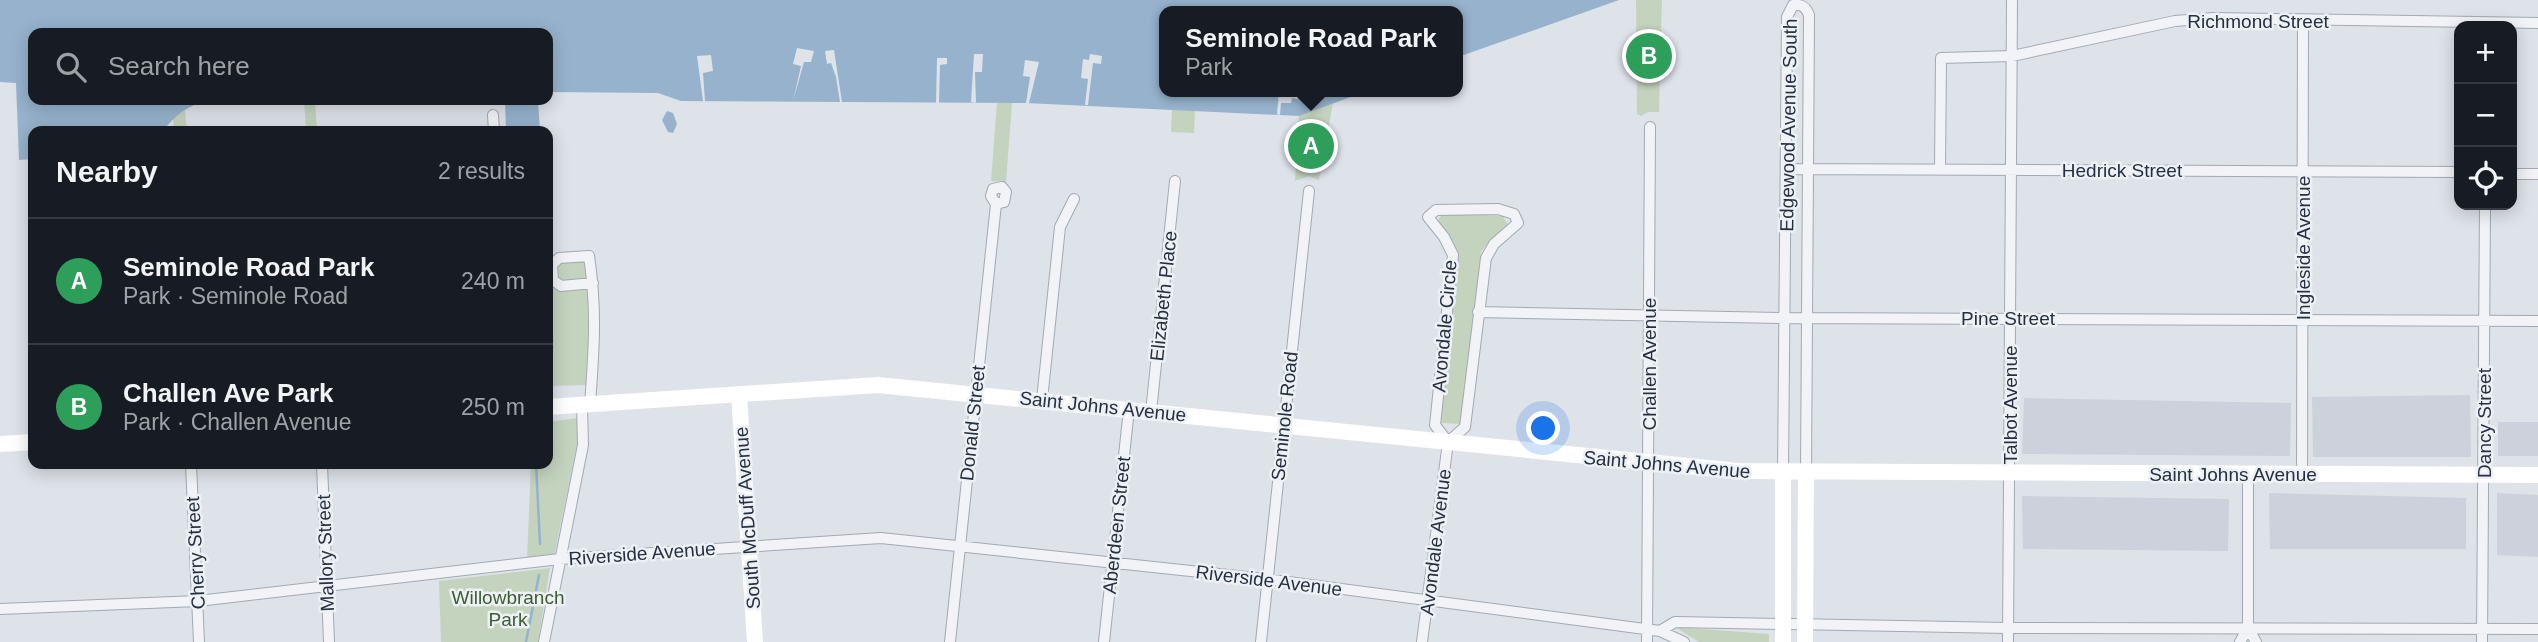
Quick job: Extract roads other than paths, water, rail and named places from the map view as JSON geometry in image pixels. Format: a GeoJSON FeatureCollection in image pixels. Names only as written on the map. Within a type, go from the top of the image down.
{"type":"FeatureCollection","features":[{"type":"Feature","properties":{"kind":"main road","name":"Saint Johns Avenue"},"geometry":{"type":"LineString","coordinates":[[553,407],[878,385],[1648,463],[1783,472],[2538,475]]}},
{"type":"Feature","properties":{"kind":"main road","name":"South McDuff Avenue"},"geometry":{"type":"LineString","coordinates":[[739,394],[755,642]]}},
{"type":"Feature","properties":{"kind":"main road"},"geometry":{"type":"LineString","coordinates":[[0,444],[28,442]]}},
{"type":"Feature","properties":{"kind":"main road","name":"Edgewood Avenue South"},"geometry":{"type":"LineString","coordinates":[[1783,472],[1783,634]]}},
{"type":"Feature","properties":{"kind":"main road","name":"Edgewood Avenue South"},"geometry":{"type":"LineString","coordinates":[[1804,634],[1806,472]]}},
{"type":"Feature","properties":{"kind":"street","name":"Talbot Avenue"},"geometry":{"type":"LineString","coordinates":[[2008,642],[2012,0]]}},
{"type":"Feature","properties":{"kind":"street","name":"Edgewood Avenue South"},"geometry":{"type":"LineString","coordinates":[[1783,472],[1787,17],[1793,5],[1799,4],[1806,8],[1809,15],[1806,472]]}},
{"type":"Feature","properties":{"kind":"street","name":"Richmond Street"},"geometry":{"type":"LineString","coordinates":[[1940,169],[1941,58],[2012,56],[2175,21],[2213,18],[2538,23]]}},
{"type":"Feature","properties":{"kind":"street","name":"Ingleside Avenue"},"geometry":{"type":"LineString","coordinates":[[2302,474],[2303,21]]}},
{"type":"Feature","properties":{"kind":"street"},"geometry":{"type":"LineString","coordinates":[[493,115],[494,126]]}},
{"type":"Feature","properties":{"kind":"street","name":"Challen Avenue"},"geometry":{"type":"LineString","coordinates":[[1647,642],[1650,127]]}},
{"type":"Feature","properties":{"kind":"street","name":"Hedrick Street"},"geometry":{"type":"LineString","coordinates":[[1786,169],[2454,172]]}},
{"type":"Feature","properties":{"kind":"street"},"geometry":{"type":"LineString","coordinates":[[2517,174],[2538,174]]}},
{"type":"Feature","properties":{"kind":"street","name":"Elizabeth Place"},"geometry":{"type":"LineString","coordinates":[[1151,412],[1175,181]]}},
{"type":"Feature","properties":{"kind":"street","name":"Seminole Road"},"geometry":{"type":"LineString","coordinates":[[1261,642],[1310,191]]}},
{"type":"Feature","properties":{"kind":"street"},"geometry":{"type":"LineString","coordinates":[[1042,400],[1060,227],[1074,199]]}},
{"type":"Feature","properties":{"kind":"street","name":"Donald Street"},"geometry":{"type":"LineString","coordinates":[[950,642],[996,204]]}},
{"type":"Feature","properties":{"kind":"street","name":"Avondale Circle"},"geometry":{"type":"LineString","coordinates":[[1498,209],[1514,214],[1518,223],[1494,244],[1486,258],[1478,313],[1465,427],[1448,442],[1434,425],[1453,255],[1444,236],[1428,218],[1436,211],[1498,209]]}},
{"type":"Feature","properties":{"kind":"street","name":"Dancy Street"},"geometry":{"type":"LineString","coordinates":[[2482,642],[2485,210]]}},
{"type":"Feature","properties":{"kind":"street"},"geometry":{"type":"LineString","coordinates":[[544,642],[583,445],[596,309],[593,283]]}},
{"type":"Feature","properties":{"kind":"street","name":"Pine Street"},"geometry":{"type":"LineString","coordinates":[[1478,313],[1785,318],[2538,321]]}},
{"type":"Feature","properties":{"kind":"street","name":"Aberdeen Street"},"geometry":{"type":"LineString","coordinates":[[1104,642],[1129,409]]}},
{"type":"Feature","properties":{"kind":"street","name":"Avondale Avenue"},"geometry":{"type":"LineString","coordinates":[[1422,642],[1448,442]]}},
{"type":"Feature","properties":{"kind":"street","name":"Cherry Street"},"geometry":{"type":"LineString","coordinates":[[191,469],[199,642]]}},
{"type":"Feature","properties":{"kind":"street","name":"Mallory Street"},"geometry":{"type":"LineString","coordinates":[[321,469],[329,642]]}},
{"type":"Feature","properties":{"kind":"street"},"geometry":{"type":"LineString","coordinates":[[2248,475],[2248,628],[2256,642]]}},
{"type":"Feature","properties":{"kind":"street","name":"Riverside Avenue"},"geometry":{"type":"LineString","coordinates":[[0,609],[198,601],[560,559],[873,538],[960,544],[1266,579],[1660,631],[1675,622],[1783,634],[2008,628],[2538,629]]}},
{"type":"Feature","properties":{"kind":"street"},"geometry":{"type":"LineString","coordinates":[[2240,642],[2248,628]]}},
{"type":"Feature","properties":{"kind":"street"},"geometry":{"type":"LineString","coordinates":[[1660,631],[1684,642]]}},
{"type":"Feature","properties":{"kind":"water"},"geometry":{"type":"Polygon","coordinates":[[[0,0],[1619,0],[1463,55],[1463,6],[1159,6],[1159,97],[1350,97],[1299,116],[1026,103],[681,101],[658,93],[553,92],[553,28],[28,28],[28,105],[196,105],[180,113],[168,126],[28,126],[28,159],[19,160],[16,83],[0,82],[0,0]]]}},
{"type":"Feature","properties":{"kind":"water"},"geometry":{"type":"Polygon","coordinates":[[[505,105],[538,105],[540,126],[506,126],[505,105]]]}},
{"type":"Feature","properties":{"kind":"water"},"geometry":{"type":"Polygon","coordinates":[[[667,111],[673,113],[677,124],[673,133],[668,132],[662,120],[667,111]]]}},
{"type":"Feature","properties":{"kind":"waterway"},"geometry":{"type":"LineString","coordinates":[[536,469],[540,544]]}},
{"type":"Feature","properties":{"kind":"waterway"},"geometry":{"type":"LineString","coordinates":[[526,642],[539,575]]}},
{"type":"Feature","properties":{"kind":"place","name":"Challen Ave Park"},"geometry":{"type":"Point","coordinates":[1649,56]}},
{"type":"Feature","properties":{"kind":"place","name":"Seminole Road Park"},"geometry":{"type":"Point","coordinates":[1311,146]}},
{"type":"Feature","properties":{"kind":"park label","name":"Willowbranch Park"},"geometry":{"type":"Point","coordinates":[508,608]}}]}
